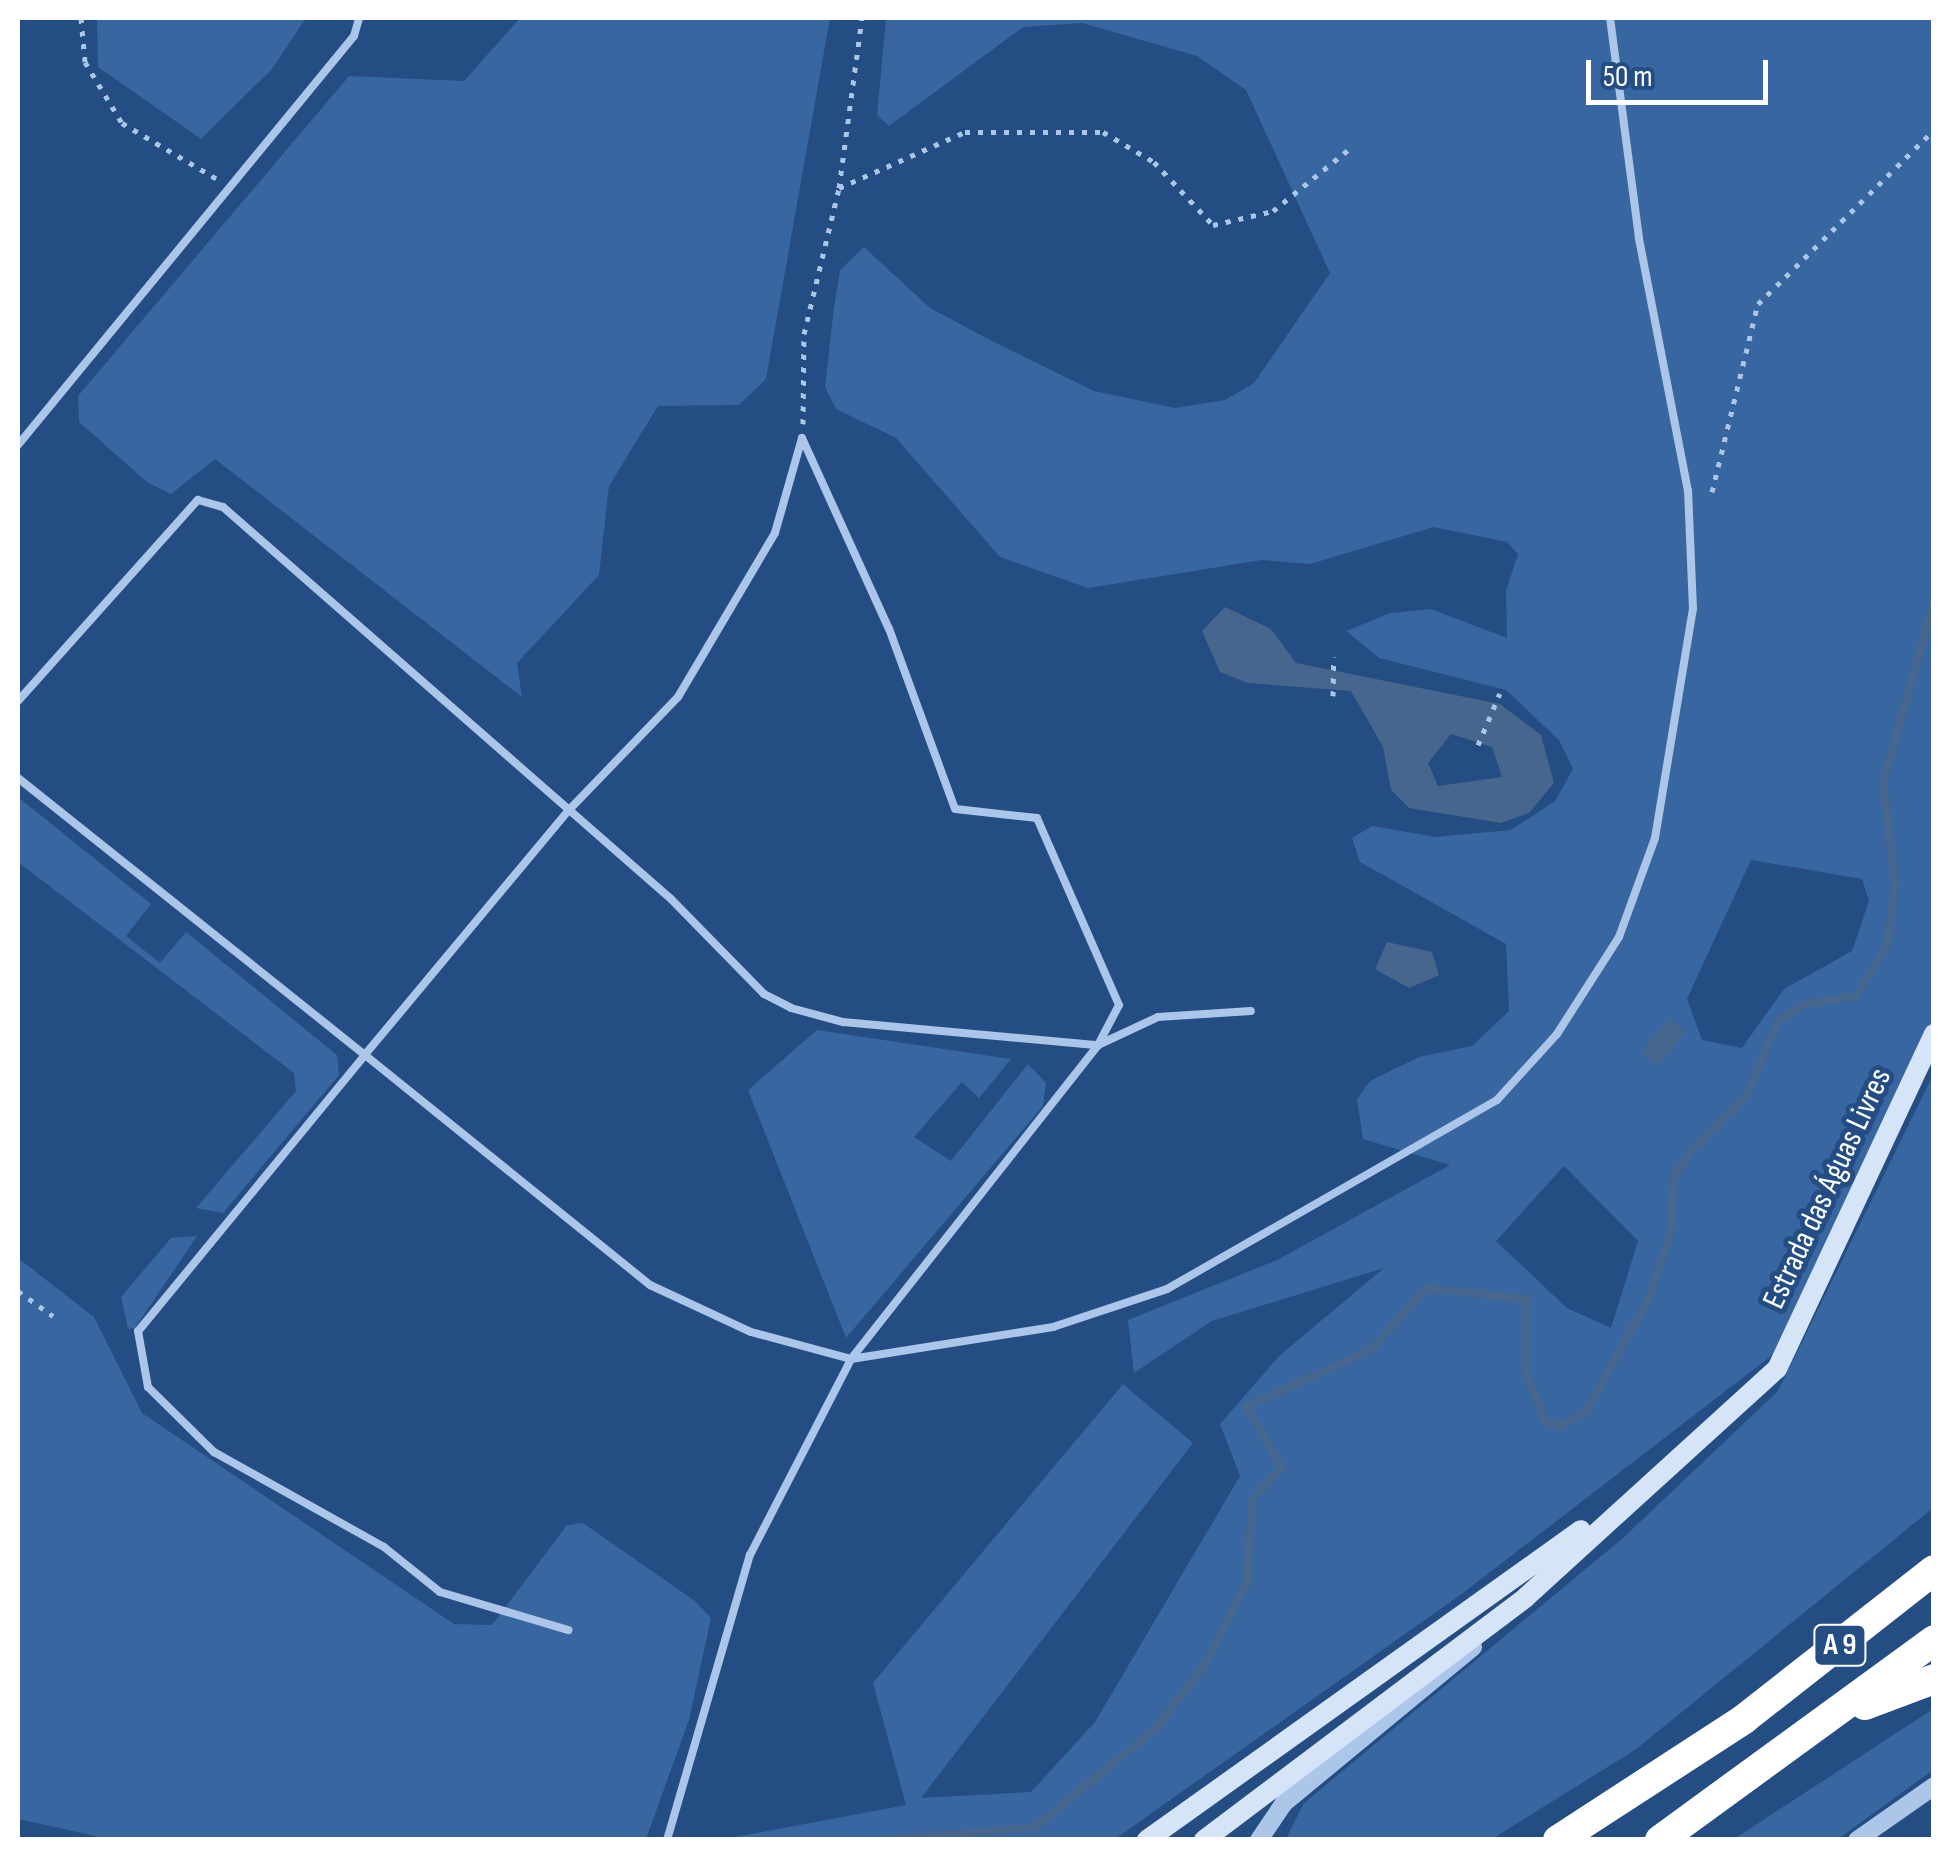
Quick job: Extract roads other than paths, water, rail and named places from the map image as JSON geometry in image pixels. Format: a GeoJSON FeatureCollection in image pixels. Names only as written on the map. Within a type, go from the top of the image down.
{"type":"FeatureCollection","features":[{"type":"Feature","properties":{"kind":"highway","name":"A 9"},"geometry":{"type":"LineString","coordinates":[[1558,1840],[1744,1719],[1934,1570]]}},
{"type":"Feature","properties":{"kind":"highway","name":"A 9"},"geometry":{"type":"LineString","coordinates":[[1660,1840],[1843,1713],[1934,1640]]}},
{"type":"Feature","properties":{"kind":"highway"},"geometry":{"type":"LineString","coordinates":[[1843,1713],[1934,1680]]}},
{"type":"Feature","properties":{"kind":"main road","name":"Estrada das Águas Livres"},"geometry":{"type":"LineString","coordinates":[[1640,1488],[1777,1368],[1934,1034]]}},
{"type":"Feature","properties":{"kind":"main road"},"geometry":{"type":"LineString","coordinates":[[1204,1840],[1526,1597],[1640,1488]]}},
{"type":"Feature","properties":{"kind":"main road"},"geometry":{"type":"LineString","coordinates":[[1154,1837],[1640,1488]]}},
{"type":"Feature","properties":{"kind":"street"},"geometry":{"type":"LineString","coordinates":[[1259,1840],[1284,1803],[1526,1597]]}},
{"type":"Feature","properties":{"kind":"street"},"geometry":{"type":"LineString","coordinates":[[1857,1840],[1934,1786]]}},
{"type":"Feature","properties":{"kind":"lane"},"geometry":{"type":"LineString","coordinates":[[18,445],[354,36],[359,18]]}},
{"type":"Feature","properties":{"kind":"lane"},"geometry":{"type":"LineString","coordinates":[[18,778],[650,1285],[751,1332],[852,1358],[1053,1326],[1167,1289],[1497,1100],[1557,1034],[1619,937],[1658,822],[1694,610],[1688,491],[1639,238],[1610,18]]}},
{"type":"Feature","properties":{"kind":"lane"},"geometry":{"type":"LineString","coordinates":[[568,1630],[440,1592],[384,1547],[214,1452],[148,1386],[138,1331],[568,811],[678,697],[732,618],[776,533],[802,438],[889,628],[955,809],[1037,818],[1119,1006],[1098,1044],[852,1358],[750,1555],[667,1840]]}},
{"type":"Feature","properties":{"kind":"lane"},"geometry":{"type":"LineString","coordinates":[[18,701],[198,500],[223,507],[568,811],[764,994],[792,1008],[843,1022],[1098,1044],[1158,1018],[1250,1011]]}},
{"type":"Feature","properties":{"kind":"waterway"},"geometry":{"type":"LineString","coordinates":[[883,1840],[1035,1827],[1155,1729],[1203,1667],[1247,1583],[1252,1500],[1282,1467],[1246,1407],[1372,1349],[1426,1288],[1526,1299],[1526,1371],[1544,1420],[1558,1427],[1586,1412],[1648,1299],[1670,1237],[1674,1177],[1691,1151],[1747,1095],[1778,1020],[1806,1004],[1856,996],[1887,946],[1895,886],[1883,782],[1934,600]]}}]}
